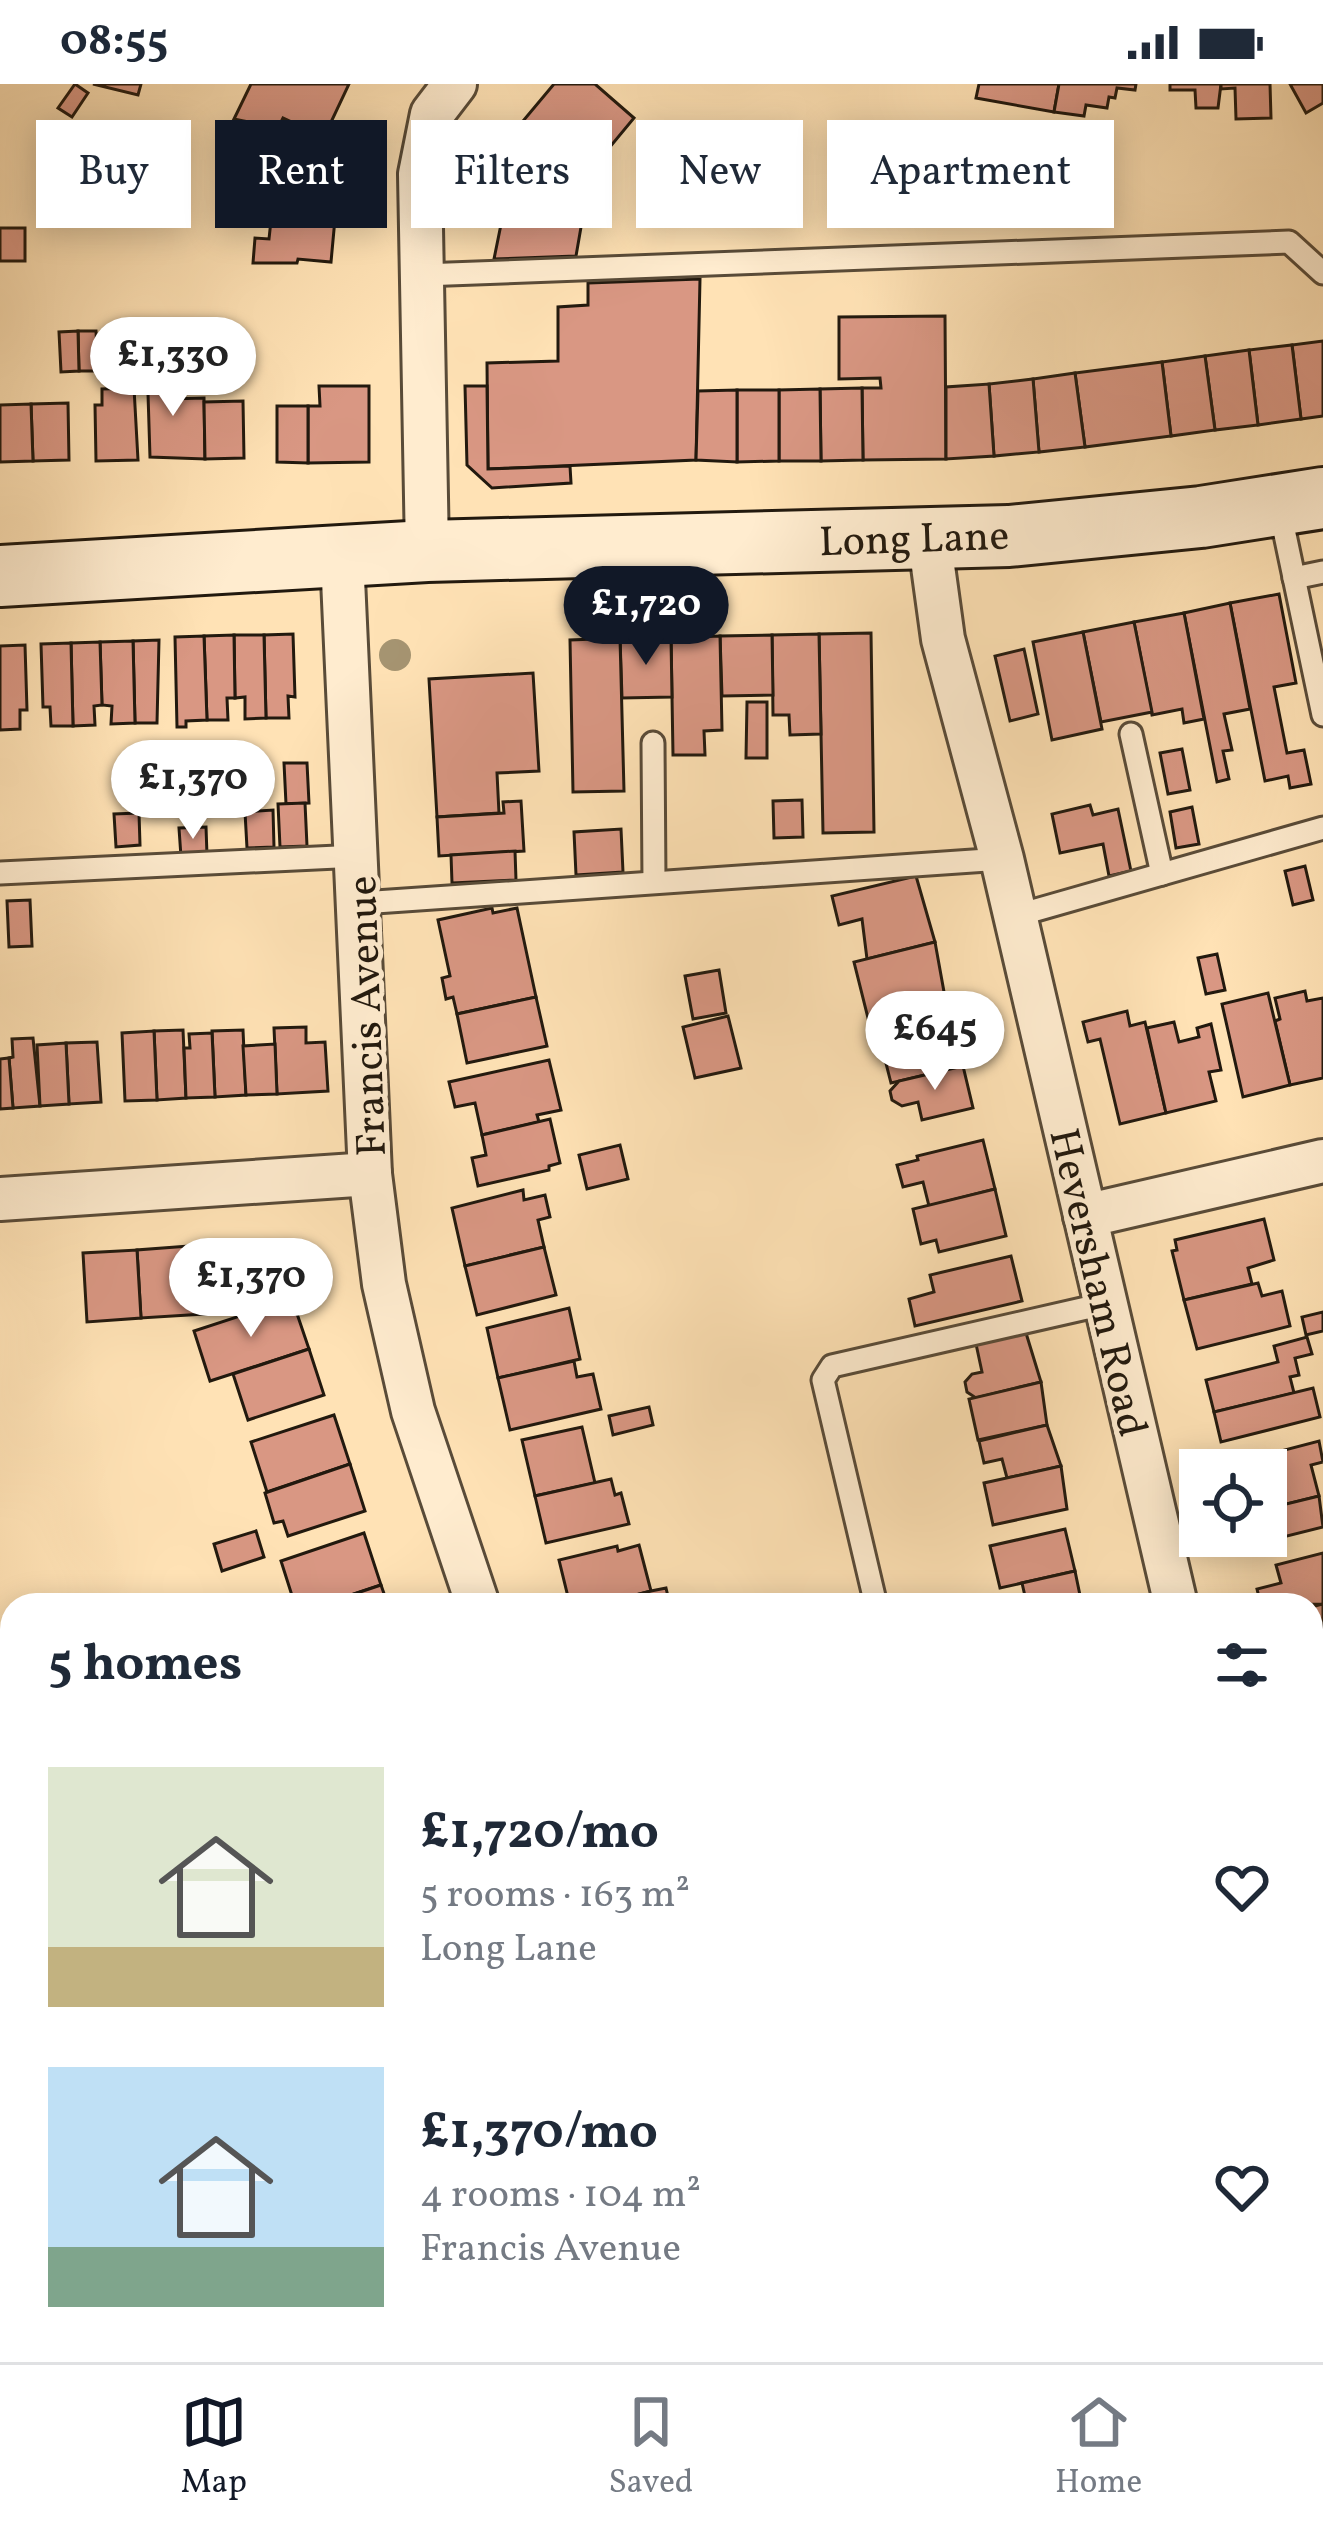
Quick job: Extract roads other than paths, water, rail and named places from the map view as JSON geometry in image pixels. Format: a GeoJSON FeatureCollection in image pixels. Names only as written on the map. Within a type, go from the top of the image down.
{"type":"FeatureCollection","features":[{"type":"Feature","properties":{"kind":"street"},"geometry":{"type":"LineString","coordinates":[[427,551],[420,174],[432,114],[455,84]]}},
{"type":"Feature","properties":{"kind":"street","name":"Long Lane"},"geometry":{"type":"LineString","coordinates":[[0,576],[427,551],[1009,536],[1301,502]]}},
{"type":"Feature","properties":{"kind":"street","name":"Heversham Road"},"geometry":{"type":"LineString","coordinates":[[929,537],[943,640],[1015,916],[1173,1593]]}},
{"type":"Feature","properties":{"kind":"street","name":"Francis Avenue"},"geometry":{"type":"LineString","coordinates":[[342,557],[370,1174],[384,1284],[413,1412],[474,1593]]}},
{"type":"Feature","properties":{"kind":"street"},"geometry":{"type":"LineString","coordinates":[[1085,1216],[1323,1161]]}},
{"type":"Feature","properties":{"kind":"street"},"geometry":{"type":"LineString","coordinates":[[0,1199],[370,1174]]}},
{"type":"Feature","properties":{"kind":"lane"},"geometry":{"type":"LineString","coordinates":[[422,275],[1288,242],[1323,273]]}},
{"type":"Feature","properties":{"kind":"lane"},"geometry":{"type":"LineString","coordinates":[[1301,502],[1294,578],[1312,606],[1323,715]]}},
{"type":"Feature","properties":{"kind":"lane"},"geometry":{"type":"LineString","coordinates":[[1294,578],[1323,572]]}},
{"type":"Feature","properties":{"kind":"lane"},"geometry":{"type":"LineString","coordinates":[[1131,734],[1162,874]]}},
{"type":"Feature","properties":{"kind":"lane"},"geometry":{"type":"LineString","coordinates":[[653,743],[654,882]]}},
{"type":"Feature","properties":{"kind":"lane"},"geometry":{"type":"LineString","coordinates":[[1015,916],[1323,828]]}},
{"type":"Feature","properties":{"kind":"lane"},"geometry":{"type":"LineString","coordinates":[[0,873],[359,856]]}},
{"type":"Feature","properties":{"kind":"lane"},"geometry":{"type":"LineString","coordinates":[[361,903],[1001,859]]}},
{"type":"Feature","properties":{"kind":"lane"},"geometry":{"type":"LineString","coordinates":[[873,1593],[824,1380],[832,1366],[1104,1304]]}}]}
